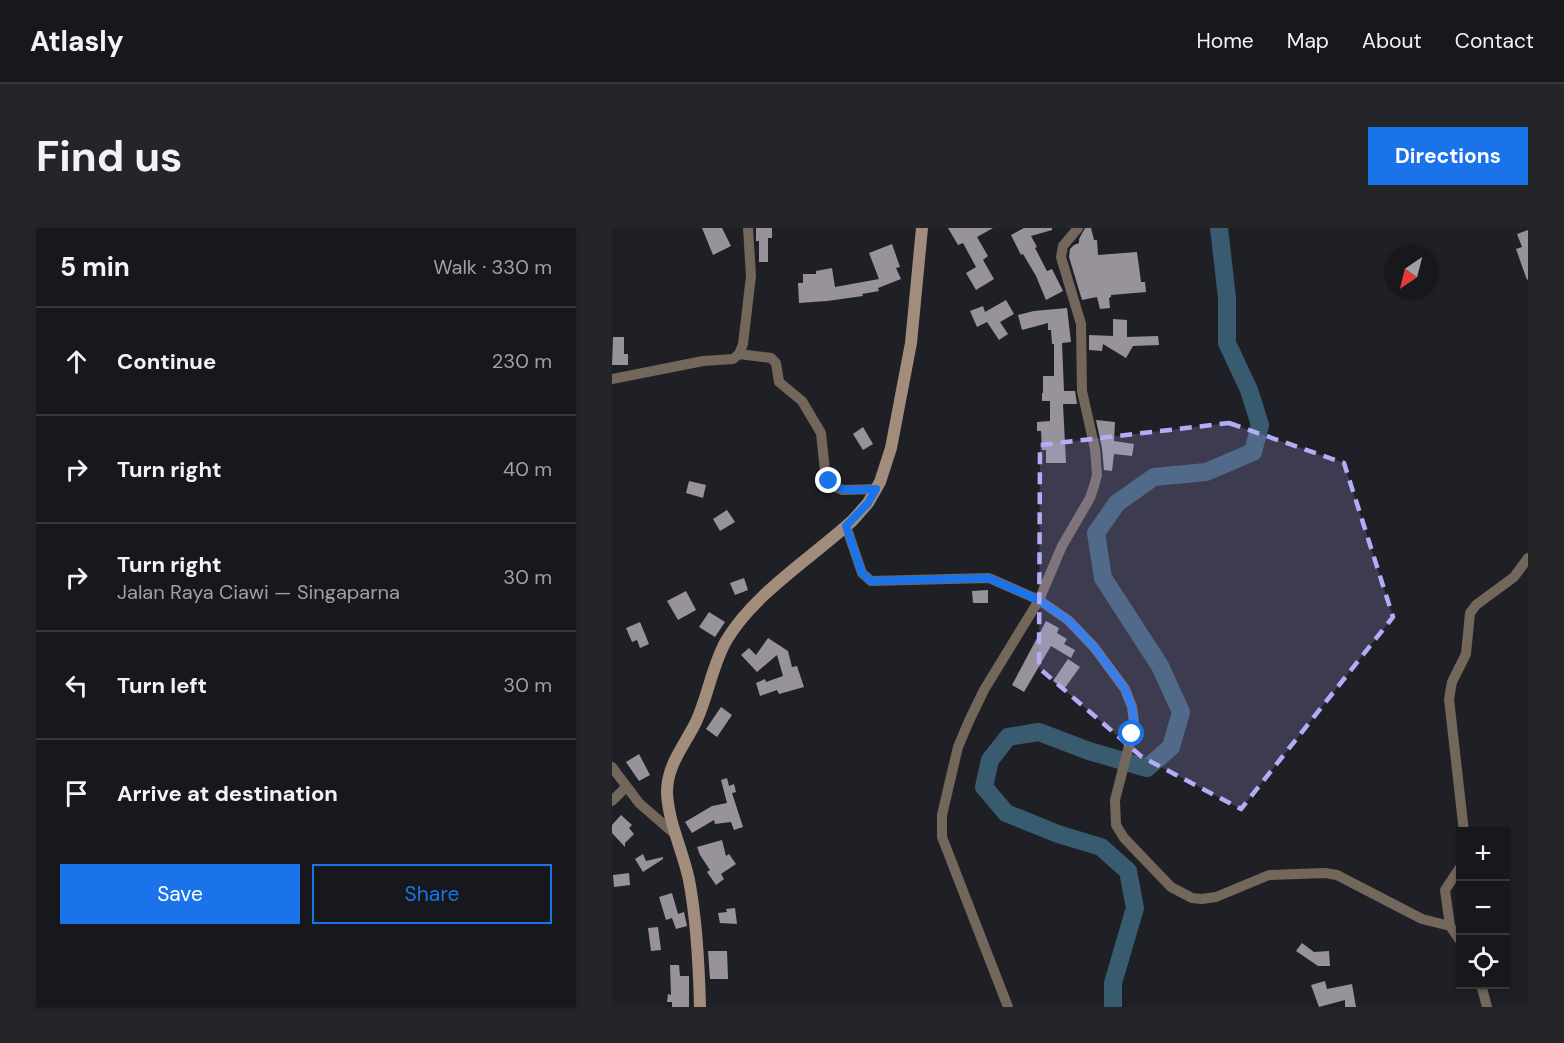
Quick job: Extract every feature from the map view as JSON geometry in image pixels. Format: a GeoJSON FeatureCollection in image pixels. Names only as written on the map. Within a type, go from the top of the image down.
{"type":"FeatureCollection","features":[{"type":"Feature","properties":{"kind":"main road"},"geometry":{"type":"LineString","coordinates":[[699,1007],[699,976],[693,909],[689,879],[668,802],[669,774],[677,754],[696,722],[724,645],[746,612],[846,526],[868,503],[876,489],[891,448],[902,395],[911,343],[922,228]]}},
{"type":"Feature","properties":{"kind":"street"},"geometry":{"type":"LineString","coordinates":[[612,379],[704,361],[733,359],[739,354],[743,344],[751,276],[748,228]]}},
{"type":"Feature","properties":{"kind":"street"},"geometry":{"type":"LineString","coordinates":[[1008,1007],[942,837],[942,815],[958,747],[969,721],[984,690],[1039,600],[1062,546],[1090,498],[1097,475],[1095,449],[1082,391],[1081,324],[1061,257],[1063,246],[1078,228]]}},
{"type":"Feature","properties":{"kind":"street"},"geometry":{"type":"LineString","coordinates":[[739,354],[771,358],[776,363],[779,382],[802,401],[820,431],[823,440],[825,471],[833,486],[843,490],[876,489]]}},
{"type":"Feature","properties":{"kind":"street"},"geometry":{"type":"LineString","coordinates":[[846,526],[862,573],[871,581],[988,578],[1039,600],[1075,626],[1094,647],[1125,689],[1132,707],[1134,722],[1114,814],[1119,832],[1171,887],[1192,898],[1216,897],[1269,875],[1325,873],[1337,875],[1422,919],[1450,926]]}},
{"type":"Feature","properties":{"kind":"street"},"geometry":{"type":"LineString","coordinates":[[1464,827],[1449,699],[1450,687],[1466,654],[1470,613],[1476,605],[1514,577],[1528,558]]}},
{"type":"Feature","properties":{"kind":"street"},"geometry":{"type":"LineString","coordinates":[[612,767],[639,802],[677,837]]}},
{"type":"Feature","properties":{"kind":"street"},"geometry":{"type":"LineString","coordinates":[[612,801],[626,787]]}},
{"type":"Feature","properties":{"kind":"street"},"geometry":{"type":"LineString","coordinates":[[1456,874],[1445,890],[1450,926],[1456,935]]}},
{"type":"Feature","properties":{"kind":"street"},"geometry":{"type":"LineString","coordinates":[[1482,989],[1486,1007]]}},
{"type":"Feature","properties":{"kind":"highlighted area"},"geometry":{"type":"Polygon","coordinates":[[[1229,423],[1344,463],[1393,617],[1241,809],[1142,757],[1039,668],[1040,445],[1229,423]]]}},
{"type":"Feature","properties":{"kind":"building"},"geometry":{"type":"Polygon","coordinates":[[[702,228],[722,228],[731,246],[713,255],[702,228]]]}},
{"type":"Feature","properties":{"kind":"building"},"geometry":{"type":"Polygon","coordinates":[[[756,228],[772,228],[772,238],[768,238],[768,262],[759,262],[759,241],[756,241],[756,228]]]}},
{"type":"Feature","properties":{"kind":"building"},"geometry":{"type":"Polygon","coordinates":[[[948,228],[993,228],[977,237],[988,256],[983,260],[994,279],[976,290],[966,273],[976,267],[963,243],[958,245],[948,228]]]}},
{"type":"Feature","properties":{"kind":"building"},"geometry":{"type":"Polygon","coordinates":[[[1024,228],[1052,228],[1052,230],[1031,236],[1047,271],[1052,269],[1063,291],[1046,300],[1036,276],[1023,254],[1021,255],[1011,235],[1024,228]]]}},
{"type":"Feature","properties":{"kind":"building"},"geometry":{"type":"Polygon","coordinates":[[[1085,228],[1091,228],[1094,240],[1097,240],[1098,255],[1137,252],[1141,282],[1145,282],[1146,292],[1111,295],[1110,308],[1100,309],[1097,297],[1082,300],[1069,257],[1070,249],[1079,243],[1085,228]]]}},
{"type":"Feature","properties":{"kind":"building"},"geometry":{"type":"Polygon","coordinates":[[[1528,230],[1527,280],[1516,249],[1522,247],[1517,234],[1528,230]]]}},
{"type":"Feature","properties":{"kind":"building"},"geometry":{"type":"Polygon","coordinates":[[[892,244],[900,267],[896,268],[901,279],[878,288],[879,291],[862,294],[863,296],[799,303],[798,283],[803,283],[803,274],[816,274],[816,271],[832,268],[835,287],[879,279],[869,253],[892,244]]]}},
{"type":"Feature","properties":{"kind":"building"},"geometry":{"type":"Polygon","coordinates":[[[1006,300],[1014,314],[1000,322],[1008,334],[999,340],[987,322],[977,327],[970,311],[983,306],[985,312],[1006,300]]]}},
{"type":"Feature","properties":{"kind":"building"},"geometry":{"type":"Polygon","coordinates":[[[1067,308],[1071,342],[1062,343],[1064,391],[1075,391],[1077,404],[1063,404],[1066,463],[1046,463],[1046,450],[1042,450],[1041,431],[1037,431],[1037,422],[1050,421],[1050,401],[1042,401],[1042,393],[1043,376],[1054,376],[1054,344],[1052,344],[1051,330],[1048,330],[1048,323],[1022,330],[1018,315],[1067,308]]]}},
{"type":"Feature","properties":{"kind":"building"},"geometry":{"type":"Polygon","coordinates":[[[1113,319],[1127,320],[1127,337],[1158,336],[1159,345],[1133,346],[1126,358],[1103,344],[1102,351],[1089,350],[1089,335],[1113,336],[1113,319]]]}},
{"type":"Feature","properties":{"kind":"building"},"geometry":{"type":"Polygon","coordinates":[[[613,337],[624,337],[624,354],[628,354],[628,365],[612,365],[613,337]]]}},
{"type":"Feature","properties":{"kind":"building"},"geometry":{"type":"Polygon","coordinates":[[[1096,420],[1115,422],[1114,441],[1134,444],[1132,456],[1114,454],[1112,471],[1104,470],[1096,420]]]}},
{"type":"Feature","properties":{"kind":"building"},"geometry":{"type":"Polygon","coordinates":[[[863,427],[873,444],[863,450],[853,434],[863,427]]]}},
{"type":"Feature","properties":{"kind":"building"},"geometry":{"type":"Polygon","coordinates":[[[689,481],[706,485],[703,498],[686,493],[689,481]]]}},
{"type":"Feature","properties":{"kind":"building"},"geometry":{"type":"Polygon","coordinates":[[[727,510],[735,522],[720,531],[713,519],[727,510]]]}},
{"type":"Feature","properties":{"kind":"building"},"geometry":{"type":"Polygon","coordinates":[[[744,578],[748,590],[735,595],[730,583],[744,578]]]}},
{"type":"Feature","properties":{"kind":"building"},"geometry":{"type":"Polygon","coordinates":[[[988,590],[988,603],[973,603],[972,591],[988,590]]]}},
{"type":"Feature","properties":{"kind":"building"},"geometry":{"type":"Polygon","coordinates":[[[686,591],[696,610],[678,620],[667,601],[686,591]]]}},
{"type":"Feature","properties":{"kind":"building"},"geometry":{"type":"Polygon","coordinates":[[[709,612],[725,622],[715,637],[699,627],[709,612]]]}},
{"type":"Feature","properties":{"kind":"building"},"geometry":{"type":"Polygon","coordinates":[[[1046,621],[1059,628],[1057,633],[1067,639],[1064,644],[1075,650],[1071,658],[1051,646],[1024,692],[1012,685],[1046,621]]]}},
{"type":"Feature","properties":{"kind":"building"},"geometry":{"type":"Polygon","coordinates":[[[640,622],[649,644],[640,648],[637,640],[632,642],[626,628],[640,622]]]}},
{"type":"Feature","properties":{"kind":"building"},"geometry":{"type":"Polygon","coordinates":[[[768,638],[788,651],[792,667],[797,666],[804,687],[779,694],[777,690],[760,696],[756,683],[783,676],[777,655],[757,672],[741,655],[749,648],[756,655],[768,638]]]}},
{"type":"Feature","properties":{"kind":"building"},"geometry":{"type":"Polygon","coordinates":[[[1068,659],[1080,667],[1064,689],[1053,681],[1068,659]]]}},
{"type":"Feature","properties":{"kind":"building"},"geometry":{"type":"Polygon","coordinates":[[[721,707],[732,715],[717,737],[706,729],[721,707]]]}},
{"type":"Feature","properties":{"kind":"building"},"geometry":{"type":"Polygon","coordinates":[[[639,754],[650,775],[639,781],[626,762],[639,754]]]}},
{"type":"Feature","properties":{"kind":"building"},"geometry":{"type":"Polygon","coordinates":[[[727,778],[729,786],[734,784],[736,792],[732,793],[743,827],[734,830],[731,822],[715,824],[714,820],[692,833],[685,822],[712,806],[727,803],[721,780],[727,778]]]}},
{"type":"Feature","properties":{"kind":"building"},"geometry":{"type":"Polygon","coordinates":[[[621,815],[632,825],[629,828],[634,834],[625,843],[625,847],[612,833],[612,825],[621,815]]]}},
{"type":"Feature","properties":{"kind":"building"},"geometry":{"type":"Polygon","coordinates":[[[722,840],[726,856],[729,854],[736,864],[721,874],[724,879],[716,885],[707,872],[710,870],[697,847],[722,840]]]}},
{"type":"Feature","properties":{"kind":"building"},"geometry":{"type":"Polygon","coordinates":[[[643,854],[646,861],[663,857],[663,859],[643,872],[635,859],[643,854]]]}},
{"type":"Feature","properties":{"kind":"building"},"geometry":{"type":"Polygon","coordinates":[[[629,873],[630,885],[614,887],[613,875],[629,873]]]}},
{"type":"Feature","properties":{"kind":"building"},"geometry":{"type":"Polygon","coordinates":[[[672,893],[678,914],[684,912],[687,926],[676,929],[672,918],[666,920],[659,897],[672,893]]]}},
{"type":"Feature","properties":{"kind":"building"},"geometry":{"type":"Polygon","coordinates":[[[735,908],[737,924],[720,923],[718,913],[735,908]]]}},
{"type":"Feature","properties":{"kind":"building"},"geometry":{"type":"Polygon","coordinates":[[[658,927],[661,950],[651,951],[648,928],[658,927]]]}},
{"type":"Feature","properties":{"kind":"building"},"geometry":{"type":"Polygon","coordinates":[[[1302,943],[1314,952],[1329,951],[1330,966],[1318,966],[1296,951],[1302,943]]]}},
{"type":"Feature","properties":{"kind":"building"},"geometry":{"type":"Polygon","coordinates":[[[708,951],[727,951],[728,979],[710,979],[708,951]]]}},
{"type":"Feature","properties":{"kind":"building"},"geometry":{"type":"Polygon","coordinates":[[[670,965],[679,965],[680,976],[689,976],[689,1007],[672,1007],[672,1002],[667,1002],[668,994],[671,995],[670,965]]]}},
{"type":"Feature","properties":{"kind":"building"},"geometry":{"type":"Polygon","coordinates":[[[1325,981],[1327,989],[1352,984],[1356,1007],[1345,1007],[1345,1000],[1319,1007],[1311,985],[1325,981]]]}},
{"type":"Feature","properties":{"kind":"waterway"},"geometry":{"type":"LineString","coordinates":[[1113,1007],[1113,983],[1135,908],[1128,871],[1101,847],[1058,834],[1006,813],[984,787],[990,760],[1008,737],[1039,732],[1089,751],[1147,768],[1171,747],[1181,712],[1160,666],[1103,578],[1096,533],[1117,503],[1154,477],[1206,472],[1253,452],[1260,425],[1249,390],[1227,343],[1227,298],[1219,228]]}},
{"type":"Feature","properties":{"kind":"route"},"geometry":{"type":"LineString","coordinates":[[829,481],[833,486],[843,490],[876,489],[868,503],[846,526],[864,577],[871,581],[988,578],[1039,600],[1068,620],[1094,647],[1125,689],[1132,707],[1134,722],[1132,734]]}}]}
